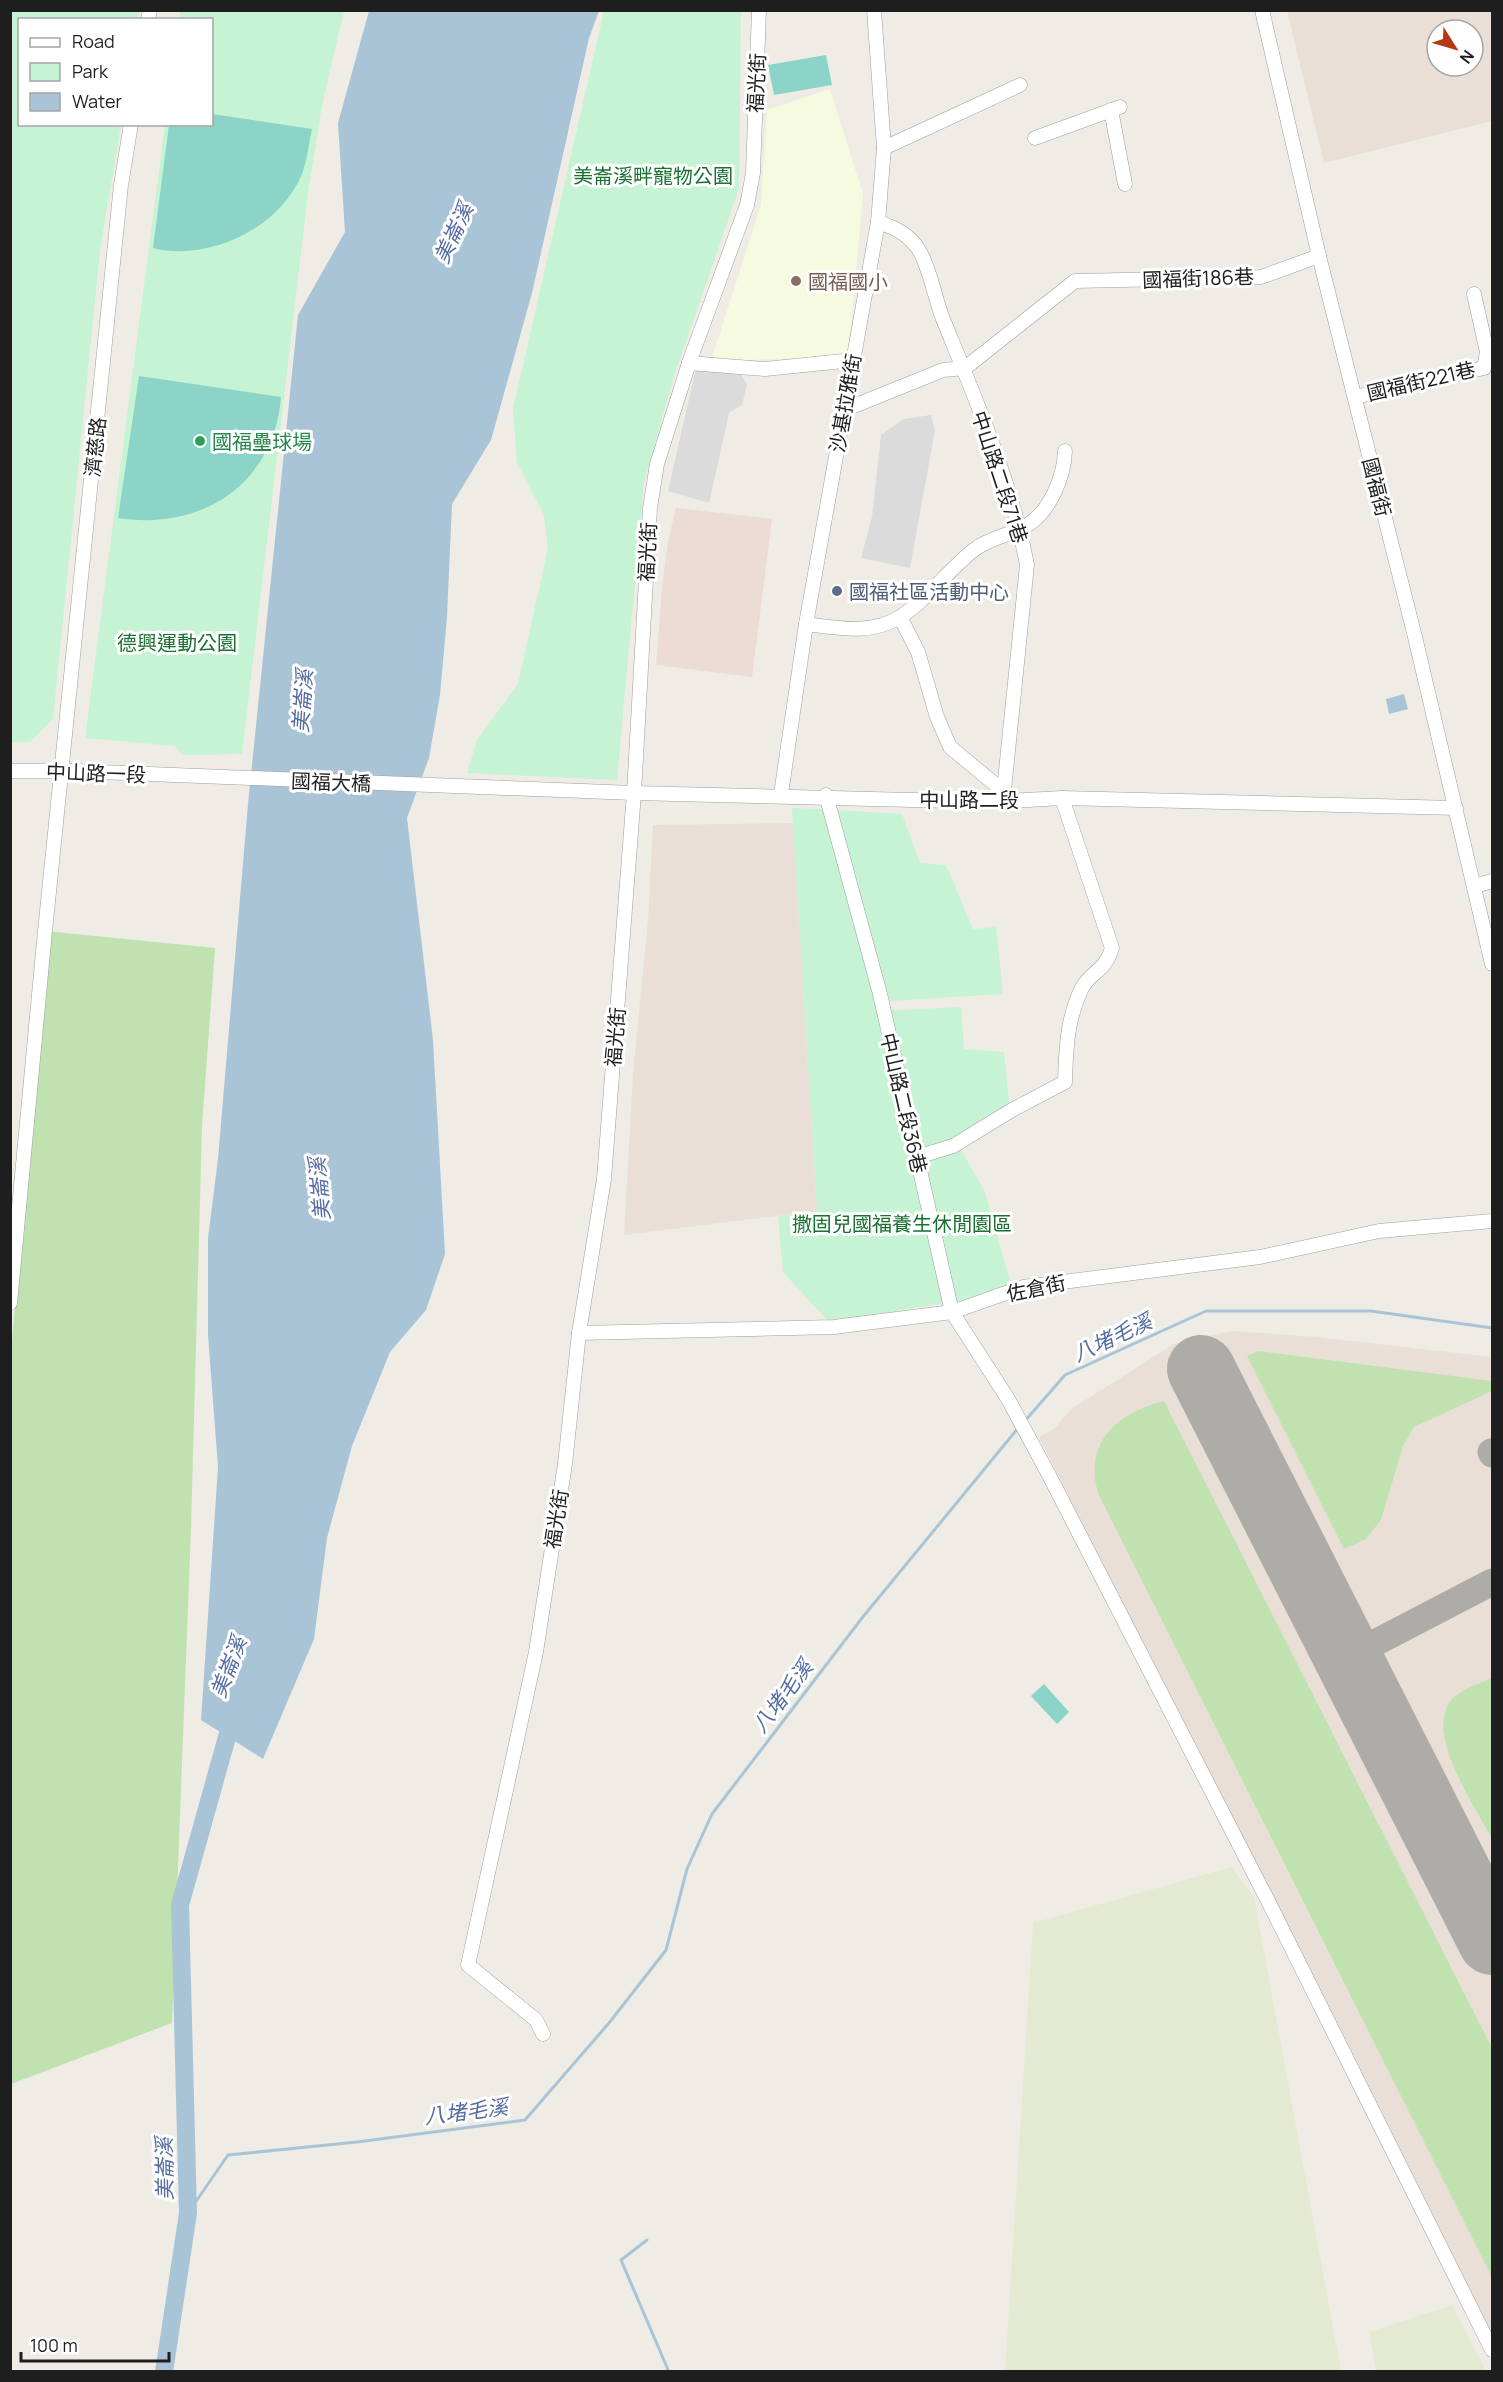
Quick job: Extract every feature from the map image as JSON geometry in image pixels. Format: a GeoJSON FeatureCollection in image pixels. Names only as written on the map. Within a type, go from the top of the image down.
{"type":"FeatureCollection","features":[{"type":"Feature","properties":{"kind":"street","name":"福光街"},"geometry":{"type":"LineString","coordinates":[[543,2034],[536,2020],[468,1965],[536,1652],[565,1464],[579,1333],[604,1179],[634,793],[650,508],[657,464],[689,363],[747,205],[753,173],[759,10]]}},
{"type":"Feature","properties":{"kind":"street","name":"沙基拉雅街"},"geometry":{"type":"LineString","coordinates":[[780,794],[806,624],[878,222],[884,148],[874,10]]}},
{"type":"Feature","properties":{"kind":"street","name":"國福街"},"geometry":{"type":"LineString","coordinates":[[1262,10],[1319,256],[1456,808],[1492,964]]}},
{"type":"Feature","properties":{"kind":"street"},"geometry":{"type":"LineString","coordinates":[[884,148],[1020,85]]}},
{"type":"Feature","properties":{"kind":"street"},"geometry":{"type":"LineString","coordinates":[[1035,138],[1116,109],[1125,184]]}},
{"type":"Feature","properties":{"kind":"street","name":"濟慈路"},"geometry":{"type":"LineString","coordinates":[[10,1303],[45,931],[121,185],[131,126]]}},
{"type":"Feature","properties":{"kind":"street","name":"中山路二段71巷"},"geometry":{"type":"LineString","coordinates":[[878,222],[900,230],[918,248],[931,277],[942,315],[965,368],[1020,528],[1027,565],[1003,795]]}},
{"type":"Feature","properties":{"kind":"street","name":"國福街186巷"},"geometry":{"type":"LineString","coordinates":[[965,368],[1075,281],[1261,277],[1319,256]]}},
{"type":"Feature","properties":{"kind":"street","name":"國福街221巷"},"geometry":{"type":"LineString","coordinates":[[1355,396],[1484,368],[1487,352],[1474,294]]}},
{"type":"Feature","properties":{"kind":"street"},"geometry":{"type":"LineString","coordinates":[[689,363],[765,369],[853,360]]}},
{"type":"Feature","properties":{"kind":"street"},"geometry":{"type":"LineString","coordinates":[[843,410],[943,370],[965,368]]}},
{"type":"Feature","properties":{"kind":"street"},"geometry":{"type":"LineString","coordinates":[[806,624],[863,629],[900,617],[977,547],[1020,528],[1034,519],[1052,496],[1065,465],[1065,451]]}},
{"type":"Feature","properties":{"kind":"street"},"geometry":{"type":"LineString","coordinates":[[900,617],[918,652],[937,717],[951,747],[1003,795]]}},
{"type":"Feature","properties":{"kind":"street","name":"中山路一段"},"geometry":{"type":"LineString","coordinates":[[10,771],[181,776]]}},
{"type":"Feature","properties":{"kind":"street","name":"國福大橋"},"geometry":{"type":"LineString","coordinates":[[181,776],[482,787]]}},
{"type":"Feature","properties":{"kind":"street","name":"中山路二段"},"geometry":{"type":"LineString","coordinates":[[482,787],[634,793],[1003,795],[1456,808]]}},
{"type":"Feature","properties":{"kind":"street","name":"中山路二段36巷"},"geometry":{"type":"LineString","coordinates":[[826,795],[879,994],[952,1312],[1008,1399],[1268,1899],[1492,2350]]}},
{"type":"Feature","properties":{"kind":"street"},"geometry":{"type":"LineString","coordinates":[[917,1157],[953,1146],[1012,1110],[1065,1082],[1066,1035],[1083,986],[1108,963],[1112,948],[1062,798]]}},
{"type":"Feature","properties":{"kind":"street"},"geometry":{"type":"LineString","coordinates":[[1475,886],[1492,881]]}},
{"type":"Feature","properties":{"kind":"street","name":"佐倉街"},"geometry":{"type":"LineString","coordinates":[[579,1333],[834,1327],[952,1312],[1023,1287],[1260,1257],[1378,1231],[1492,1221]]}},
{"type":"Feature","properties":{"kind":"shaded area"},"geometry":{"type":"Polygon","coordinates":[[[1287,11],[1492,11],[1492,121],[1324,163],[1287,11]]]}},
{"type":"Feature","properties":{"kind":"shaded area"},"geometry":{"type":"Polygon","coordinates":[[[826,55],[832,85],[774,95],[768,65],[826,55]]]}},
{"type":"Feature","properties":{"kind":"shaded area","name":"國福國小"},"geometry":{"type":"Polygon","coordinates":[[[830,89],[863,194],[848,357],[711,361],[761,205],[767,110],[830,89]]]}},
{"type":"Feature","properties":{"kind":"shaded area"},"geometry":{"type":"Polygon","coordinates":[[[213,114],[312,129],[302,174],[292,193],[260,225],[219,245],[197,250],[175,251],[153,248],[169,126],[213,126],[213,114]]]}},
{"type":"Feature","properties":{"kind":"shaded area"},"geometry":{"type":"Polygon","coordinates":[[[696,368],[720,369],[740,374],[747,384],[742,405],[729,413],[709,503],[668,491],[696,368]]]}},
{"type":"Feature","properties":{"kind":"shaded area","name":"國福壘球場"},"geometry":{"type":"Polygon","coordinates":[[[139,376],[281,397],[275,428],[264,454],[248,477],[228,495],[205,508],[178,517],[149,520],[118,518],[139,376]]]}},
{"type":"Feature","properties":{"kind":"shaded area"},"geometry":{"type":"Polygon","coordinates":[[[931,415],[935,430],[910,568],[861,558],[872,517],[881,435],[904,419],[931,415]]]}},
{"type":"Feature","properties":{"kind":"shaded area"},"geometry":{"type":"Polygon","coordinates":[[[676,508],[772,519],[752,677],[657,665],[656,668],[662,587],[668,541],[676,508]]]}},
{"type":"Feature","properties":{"kind":"shaded area"},"geometry":{"type":"Polygon","coordinates":[[[793,823],[817,1211],[624,1235],[633,1073],[648,921],[653,825],[793,823]]]}},
{"type":"Feature","properties":{"kind":"shaded area"},"geometry":{"type":"Polygon","coordinates":[[[1232,1331],[1317,1337],[1492,1357],[1492,2339],[1039,1437],[1054,1429],[1071,1409],[1174,1344],[1232,1331]]]}},
{"type":"Feature","properties":{"kind":"shaded area"},"geometry":{"type":"Polygon","coordinates":[[[1044,1684],[1069,1712],[1057,1724],[1031,1696],[1044,1684]]]}},
{"type":"Feature","properties":{"kind":"shaded area"},"geometry":{"type":"Polygon","coordinates":[[[1231,1867],[1254,1897],[1341,2371],[1005,2371],[1033,1923],[1231,1867]]]}},
{"type":"Feature","properties":{"kind":"shaded area"},"geometry":{"type":"Polygon","coordinates":[[[1452,2305],[1486,2371],[1376,2371],[1369,2332],[1452,2305]]]}},
{"type":"Feature","properties":{"kind":"green space"},"geometry":{"type":"Polygon","coordinates":[[[11,10],[140,11],[138,18],[18,18],[18,126],[121,126],[100,250],[53,719],[30,742],[10,742],[11,10]]]}},
{"type":"Feature","properties":{"kind":"green space","name":"德興運動公園"},"geometry":{"type":"Polygon","coordinates":[[[180,11],[344,11],[322,105],[308,193],[242,754],[182,755],[175,746],[85,738],[165,126],[213,126],[213,18],[179,18],[180,11]]]}},
{"type":"Feature","properties":{"kind":"green space","name":"美崙溪畔寵物公園"},"geometry":{"type":"Polygon","coordinates":[[[604,11],[741,11],[739,189],[675,373],[644,482],[617,780],[467,773],[477,740],[518,684],[548,548],[544,515],[517,462],[513,409],[604,11]]]}},
{"type":"Feature","properties":{"kind":"green space","name":"撒固兒國福養生休閒園區"},"geometry":{"type":"Polygon","coordinates":[[[792,808],[822,809],[880,1011],[961,1007],[964,1049],[1004,1052],[1010,1111],[957,1143],[985,1192],[1013,1292],[829,1322],[783,1272],[778,1216],[817,1211],[792,808]]]}},
{"type":"Feature","properties":{"kind":"green space"},"geometry":{"type":"Polygon","coordinates":[[[837,810],[902,814],[920,863],[946,865],[973,929],[996,927],[1003,994],[890,1001],[837,810]]]}},
{"type":"Feature","properties":{"kind":"green space"},"geometry":{"type":"Polygon","coordinates":[[[45,931],[215,948],[202,1126],[191,1528],[172,2023],[11,2084],[10,1366],[45,931]]]}},
{"type":"Feature","properties":{"kind":"green space"},"geometry":{"type":"Polygon","coordinates":[[[1258,1351],[1492,1381],[1492,1391],[1414,1427],[1403,1446],[1381,1520],[1366,1539],[1344,1549],[1247,1356],[1258,1351]]]}},
{"type":"Feature","properties":{"kind":"green space"},"geometry":{"type":"Polygon","coordinates":[[[1164,1401],[1492,2048],[1492,2277],[1098,1493],[1095,1475],[1096,1458],[1100,1444],[1108,1432],[1132,1413],[1164,1401]]]}},
{"type":"Feature","properties":{"kind":"green space"},"geometry":{"type":"Polygon","coordinates":[[[1492,1678],[1492,1839],[1465,1791],[1448,1753],[1444,1734],[1444,1718],[1449,1703],[1457,1694],[1492,1678]]]}},
{"type":"Feature","properties":{"kind":"water"},"geometry":{"type":"Polygon","coordinates":[[[369,11],[599,11],[589,38],[532,293],[491,440],[452,504],[447,617],[440,695],[429,758],[407,818],[433,1040],[445,1254],[426,1310],[390,1352],[352,1446],[327,1538],[314,1639],[263,1759],[201,1720],[218,1467],[208,1335],[208,1238],[218,1159],[248,804],[298,315],[345,232],[338,123],[369,11]]]}},
{"type":"Feature","properties":{"kind":"water"},"geometry":{"type":"Polygon","coordinates":[[[1404,694],[1408,709],[1389,714],[1386,699],[1404,694]]]}},
{"type":"Feature","properties":{"kind":"waterway","name":"八堵毛溪"},"geometry":{"type":"LineString","coordinates":[[1024,1422],[1065,1375],[1206,1311],[1371,1311],[1492,1328]]}},
{"type":"Feature","properties":{"kind":"waterway","name":"八堵毛溪"},"geometry":{"type":"LineString","coordinates":[[188,2213],[228,2155],[357,2142],[525,2120],[609,2023],[666,1950],[687,1869],[712,1814],[862,1618],[1019,1427]]}},
{"type":"Feature","properties":{"kind":"waterway","name":"美崙溪"},"geometry":{"type":"LineString","coordinates":[[164,2372],[188,2213],[180,1905],[234,1712]]}},
{"type":"Feature","properties":{"kind":"waterway"},"geometry":{"type":"LineString","coordinates":[[647,2240],[621,2260],[669,2372]]}},
{"type":"Feature","properties":{"kind":"taxiway"},"geometry":{"type":"LineString","coordinates":[[1348,1657],[1492,1582]]}},
{"type":"Feature","properties":{"kind":"runway"},"geometry":{"type":"LineString","coordinates":[[1201,1369],[1492,1941]]}},
{"type":"Feature","properties":{"kind":"place","name":"國福國小"},"geometry":{"type":"Point","coordinates":[796,281]}},
{"type":"Feature","properties":{"kind":"place","name":"國福壘球場"},"geometry":{"type":"Point","coordinates":[200,441]}},
{"type":"Feature","properties":{"kind":"place","name":"國福社區活動中心"},"geometry":{"type":"Point","coordinates":[837,591]}}]}
